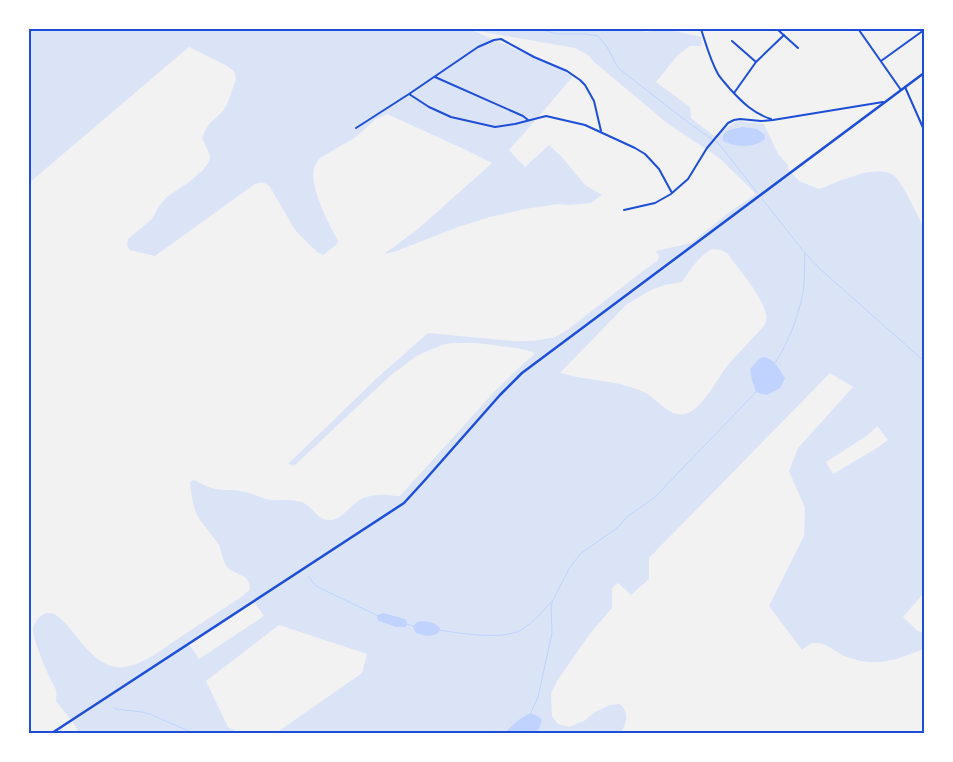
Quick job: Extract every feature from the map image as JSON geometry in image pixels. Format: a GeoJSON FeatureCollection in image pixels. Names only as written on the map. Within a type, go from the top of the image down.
{"type":"FeatureCollection","features":[{"type":"Feature","properties":{"kind":"street"},"geometry":{"type":"LineString","coordinates":[[701,29],[718,74],[745,104],[758,114],[773,120]]}},
{"type":"Feature","properties":{"kind":"street"},"geometry":{"type":"LineString","coordinates":[[777,29],[798,48]]}},
{"type":"Feature","properties":{"kind":"street"},"geometry":{"type":"LineString","coordinates":[[860,29],[901,90]]}},
{"type":"Feature","properties":{"kind":"street"},"geometry":{"type":"LineString","coordinates":[[881,61],[924,30]]}},
{"type":"Feature","properties":{"kind":"street"},"geometry":{"type":"LineString","coordinates":[[734,93],[756,62],[784,35]]}},
{"type":"Feature","properties":{"kind":"street"},"geometry":{"type":"LineString","coordinates":[[356,128],[478,47],[501,39],[534,57],[567,71],[580,80],[594,101],[601,131]]}},
{"type":"Feature","properties":{"kind":"street"},"geometry":{"type":"LineString","coordinates":[[732,42],[756,62]]}},
{"type":"Feature","properties":{"kind":"street"},"geometry":{"type":"LineString","coordinates":[[52,733],[404,503],[500,395],[522,373],[924,72]]}},
{"type":"Feature","properties":{"kind":"street"},"geometry":{"type":"LineString","coordinates":[[435,76],[528,120]]}},
{"type":"Feature","properties":{"kind":"street"},"geometry":{"type":"LineString","coordinates":[[904,87],[922,122],[924,130]]}},
{"type":"Feature","properties":{"kind":"street"},"geometry":{"type":"LineString","coordinates":[[409,94],[429,107],[451,117],[495,127],[546,116],[585,125],[601,131],[645,154],[658,169],[672,193]]}},
{"type":"Feature","properties":{"kind":"street"},"geometry":{"type":"LineString","coordinates":[[624,210],[655,203],[672,193],[688,179],[707,148],[728,123],[734,120],[773,120],[883,102]]}},
{"type":"Feature","properties":{"kind":"shaded area"},"geometry":{"type":"Polygon","coordinates":[[[29,29],[636,29],[646,32],[652,29],[666,29],[701,37],[702,46],[690,46],[678,55],[656,82],[690,107],[691,118],[714,136],[737,121],[764,124],[778,154],[788,165],[788,169],[799,181],[819,189],[856,175],[877,171],[893,175],[905,191],[924,228],[924,593],[903,617],[918,631],[924,633],[924,651],[921,650],[888,661],[874,662],[861,661],[844,656],[818,643],[813,643],[802,650],[769,606],[804,536],[805,508],[789,471],[798,448],[853,387],[830,373],[649,558],[649,579],[631,595],[618,583],[612,588],[612,608],[589,635],[557,681],[551,694],[552,716],[558,724],[569,727],[584,721],[595,712],[610,705],[620,704],[625,711],[626,718],[620,733],[535,733],[539,729],[531,713],[513,724],[505,733],[276,733],[362,673],[367,654],[279,625],[206,681],[228,727],[239,733],[79,733],[56,701],[56,690],[37,645],[33,629],[40,617],[47,613],[55,615],[100,660],[112,666],[125,667],[155,654],[243,596],[250,589],[248,580],[245,577],[227,567],[219,545],[200,520],[193,502],[190,482],[194,480],[215,489],[242,491],[268,499],[303,502],[326,520],[336,519],[359,500],[366,497],[373,495],[400,496],[494,392],[534,355],[533,352],[477,343],[451,343],[425,352],[415,357],[390,376],[294,466],[288,464],[378,377],[428,333],[514,341],[534,341],[555,337],[567,330],[658,260],[659,256],[656,251],[691,243],[728,213],[756,194],[719,158],[667,123],[588,55],[575,48],[472,30],[573,76],[509,150],[525,167],[549,145],[562,157],[585,185],[602,195],[591,203],[558,204],[490,217],[384,254],[418,229],[492,163],[387,114],[376,119],[356,137],[320,158],[315,165],[313,176],[317,195],[338,241],[336,245],[323,255],[318,253],[295,230],[270,187],[265,183],[255,184],[155,256],[130,250],[127,246],[128,239],[152,219],[159,206],[168,196],[203,170],[210,160],[210,155],[202,138],[209,124],[223,111],[236,79],[234,71],[227,66],[189,47],[29,183],[29,29]],[[712,249],[699,259],[682,282],[651,290],[626,305],[560,373],[632,387],[646,393],[674,413],[685,414],[697,407],[727,366],[764,326],[766,318],[759,298],[727,253],[712,249]],[[877,426],[868,435],[826,462],[833,474],[888,440],[877,426]],[[254,602],[189,644],[199,659],[264,616],[254,602]]]}},
{"type":"Feature","properties":{"kind":"water"},"geometry":{"type":"Polygon","coordinates":[[[743,127],[757,129],[764,134],[765,139],[750,146],[733,145],[723,141],[726,132],[743,127]]]}},
{"type":"Feature","properties":{"kind":"water"},"geometry":{"type":"Polygon","coordinates":[[[762,357],[770,359],[785,378],[780,388],[767,395],[756,392],[750,369],[762,357]]]}},
{"type":"Feature","properties":{"kind":"water"},"geometry":{"type":"Polygon","coordinates":[[[383,613],[405,619],[407,622],[406,627],[396,627],[379,621],[378,615],[383,613]]]}},
{"type":"Feature","properties":{"kind":"water"},"geometry":{"type":"Polygon","coordinates":[[[422,621],[438,626],[440,628],[438,633],[427,636],[416,633],[413,627],[416,623],[422,621]]]}},
{"type":"Feature","properties":{"kind":"water"},"geometry":{"type":"Polygon","coordinates":[[[531,713],[542,720],[539,729],[535,733],[505,733],[513,724],[531,713]]]}},
{"type":"Feature","properties":{"kind":"waterway"},"geometry":{"type":"LineString","coordinates":[[528,29],[538,29],[558,34],[598,36],[607,47],[618,68],[719,144],[757,192]]}},
{"type":"Feature","properties":{"kind":"waterway"},"geometry":{"type":"LineString","coordinates":[[762,199],[820,269],[924,361]]}},
{"type":"Feature","properties":{"kind":"waterway"},"geometry":{"type":"LineString","coordinates":[[775,363],[789,338],[803,293],[805,253]]}},
{"type":"Feature","properties":{"kind":"waterway"},"geometry":{"type":"LineString","coordinates":[[531,713],[538,697],[552,633],[551,606],[569,569],[580,554],[617,528],[628,516],[655,497],[757,391]]}},
{"type":"Feature","properties":{"kind":"waterway"},"geometry":{"type":"LineString","coordinates":[[308,576],[316,586],[378,616]]}},
{"type":"Feature","properties":{"kind":"waterway"},"geometry":{"type":"LineString","coordinates":[[438,630],[479,635],[511,634],[528,625],[551,602]]}},
{"type":"Feature","properties":{"kind":"waterway"},"geometry":{"type":"LineString","coordinates":[[406,624],[414,626]]}},
{"type":"Feature","properties":{"kind":"waterway"},"geometry":{"type":"LineString","coordinates":[[113,707],[152,715],[193,733]]}}]}
